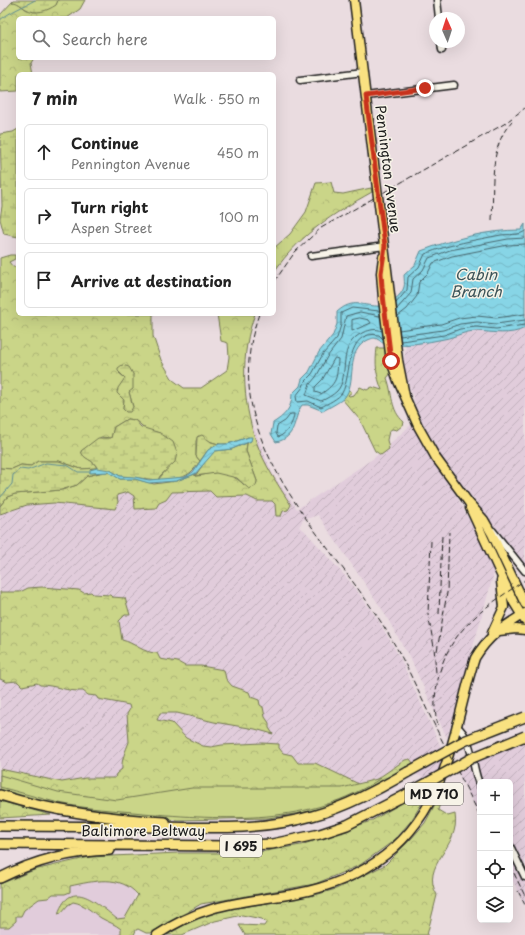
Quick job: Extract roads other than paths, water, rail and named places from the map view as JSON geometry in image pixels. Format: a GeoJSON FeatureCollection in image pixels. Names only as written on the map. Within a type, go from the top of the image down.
{"type":"FeatureCollection","features":[{"type":"Feature","properties":{"kind":"highway","name":"Baltimore Beltway"},"geometry":{"type":"LineString","coordinates":[[0,826],[227,828],[268,825],[312,816],[339,808],[464,741],[525,717]]}},
{"type":"Feature","properties":{"kind":"highway","name":"Baltimore Beltway"},"geometry":{"type":"LineString","coordinates":[[0,844],[229,846],[272,844],[320,834],[347,825],[400,798],[472,758],[525,736]]}},
{"type":"Feature","properties":{"kind":"highway"},"geometry":{"type":"LineString","coordinates":[[0,795],[38,806],[92,816],[199,824],[268,825]]}},
{"type":"Feature","properties":{"kind":"highway"},"geometry":{"type":"LineString","coordinates":[[0,878],[52,858],[89,852],[229,848],[272,844]]}},
{"type":"Feature","properties":{"kind":"main road","name":"Pennington Avenue"},"geometry":{"type":"LineString","coordinates":[[354,0],[385,246],[381,273],[387,299],[393,350],[405,396],[425,440],[469,504],[484,520],[525,604]]}},
{"type":"Feature","properties":{"kind":"main road","name":"Pennington Avenue"},"geometry":{"type":"LineString","coordinates":[[469,504],[477,525],[524,617]]}},
{"type":"Feature","properties":{"kind":"main road"},"geometry":{"type":"LineString","coordinates":[[489,638],[504,607],[503,588],[498,567]]}},
{"type":"Feature","properties":{"kind":"main road","name":"MD 710"},"geometry":{"type":"LineString","coordinates":[[157,935],[184,918],[201,911],[223,905],[318,889],[345,880],[375,864],[404,839],[426,809],[443,772],[475,658],[489,638],[496,631],[524,617]]}},
{"type":"Feature","properties":{"kind":"main road"},"geometry":{"type":"LineString","coordinates":[[496,631],[516,629],[525,630]]}},
{"type":"Feature","properties":{"kind":"street"},"geometry":{"type":"LineString","coordinates":[[437,0],[438,12]]}},
{"type":"Feature","properties":{"kind":"street"},"geometry":{"type":"LineString","coordinates":[[300,80],[363,72]]}},
{"type":"Feature","properties":{"kind":"street"},"geometry":{"type":"LineString","coordinates":[[366,96],[454,84]]}},
{"type":"Feature","properties":{"kind":"street"},"geometry":{"type":"LineString","coordinates":[[312,256],[385,246]]}},
{"type":"Feature","properties":{"kind":"street"},"geometry":{"type":"LineString","coordinates":[[484,520],[525,572]]}},
{"type":"Feature","properties":{"kind":"street"},"geometry":{"type":"LineString","coordinates":[[456,726],[466,738],[477,779]]}},
{"type":"Feature","properties":{"kind":"street"},"geometry":{"type":"LineString","coordinates":[[512,851],[525,877]]}},
{"type":"Feature","properties":{"kind":"water","name":"Cabin Branch"},"geometry":{"type":"Polygon","coordinates":[[[525,224],[525,328],[508,333],[472,331],[423,343],[387,346],[376,338],[372,338],[361,345],[356,352],[348,392],[344,398],[323,411],[308,405],[302,405],[291,432],[283,440],[276,442],[271,434],[273,423],[287,412],[291,404],[292,394],[300,386],[302,379],[309,372],[319,352],[333,335],[337,324],[337,312],[343,307],[353,304],[384,306],[398,297],[404,287],[404,275],[415,265],[421,251],[483,233],[521,230],[525,224]]]}},
{"type":"Feature","properties":{"kind":"water"},"geometry":{"type":"Polygon","coordinates":[[[252,437],[251,441],[232,449],[215,451],[195,474],[176,481],[149,483],[135,479],[120,479],[108,472],[90,473],[90,470],[97,468],[110,470],[120,476],[149,480],[185,477],[193,472],[208,450],[219,444],[228,444],[252,437]]]}},
{"type":"Feature","properties":{"kind":"waterway"},"geometry":{"type":"LineString","coordinates":[[0,20],[35,0]]}},
{"type":"Feature","properties":{"kind":"waterway","name":"Cabin Branch"},"geometry":{"type":"LineString","coordinates":[[0,498],[12,484],[13,475],[20,469],[28,470],[46,463],[67,465],[78,472],[90,472]]}},
{"type":"Feature","properties":{"kind":"railway"},"geometry":{"type":"LineString","coordinates":[[276,279],[295,252],[321,228],[504,124],[525,108]]}},
{"type":"Feature","properties":{"kind":"railway"},"geometry":{"type":"LineString","coordinates":[[492,220],[493,181],[496,155],[504,132],[512,121]]}},
{"type":"Feature","properties":{"kind":"railway"},"geometry":{"type":"LineString","coordinates":[[259,316],[249,361],[252,406],[265,448],[286,488],[312,527],[368,602],[398,650],[480,815]]}},
{"type":"Feature","properties":{"kind":"railway"},"geometry":{"type":"LineString","coordinates":[[437,651],[447,593],[449,532]]}},
{"type":"Feature","properties":{"kind":"railway"},"geometry":{"type":"LineString","coordinates":[[439,614],[442,535]]}},
{"type":"Feature","properties":{"kind":"railway"},"geometry":{"type":"LineString","coordinates":[[431,541],[428,614],[434,647],[436,673]]}},
{"type":"Feature","properties":{"kind":"railway"},"geometry":{"type":"LineString","coordinates":[[438,725],[435,710],[436,690],[441,666],[448,650],[469,623],[481,612],[525,580]]}},
{"type":"Feature","properties":{"kind":"railway"},"geometry":{"type":"LineString","coordinates":[[513,871],[525,896]]}},
{"type":"Feature","properties":{"kind":"railway"},"geometry":{"type":"LineString","coordinates":[[518,891],[525,905]]}}]}
